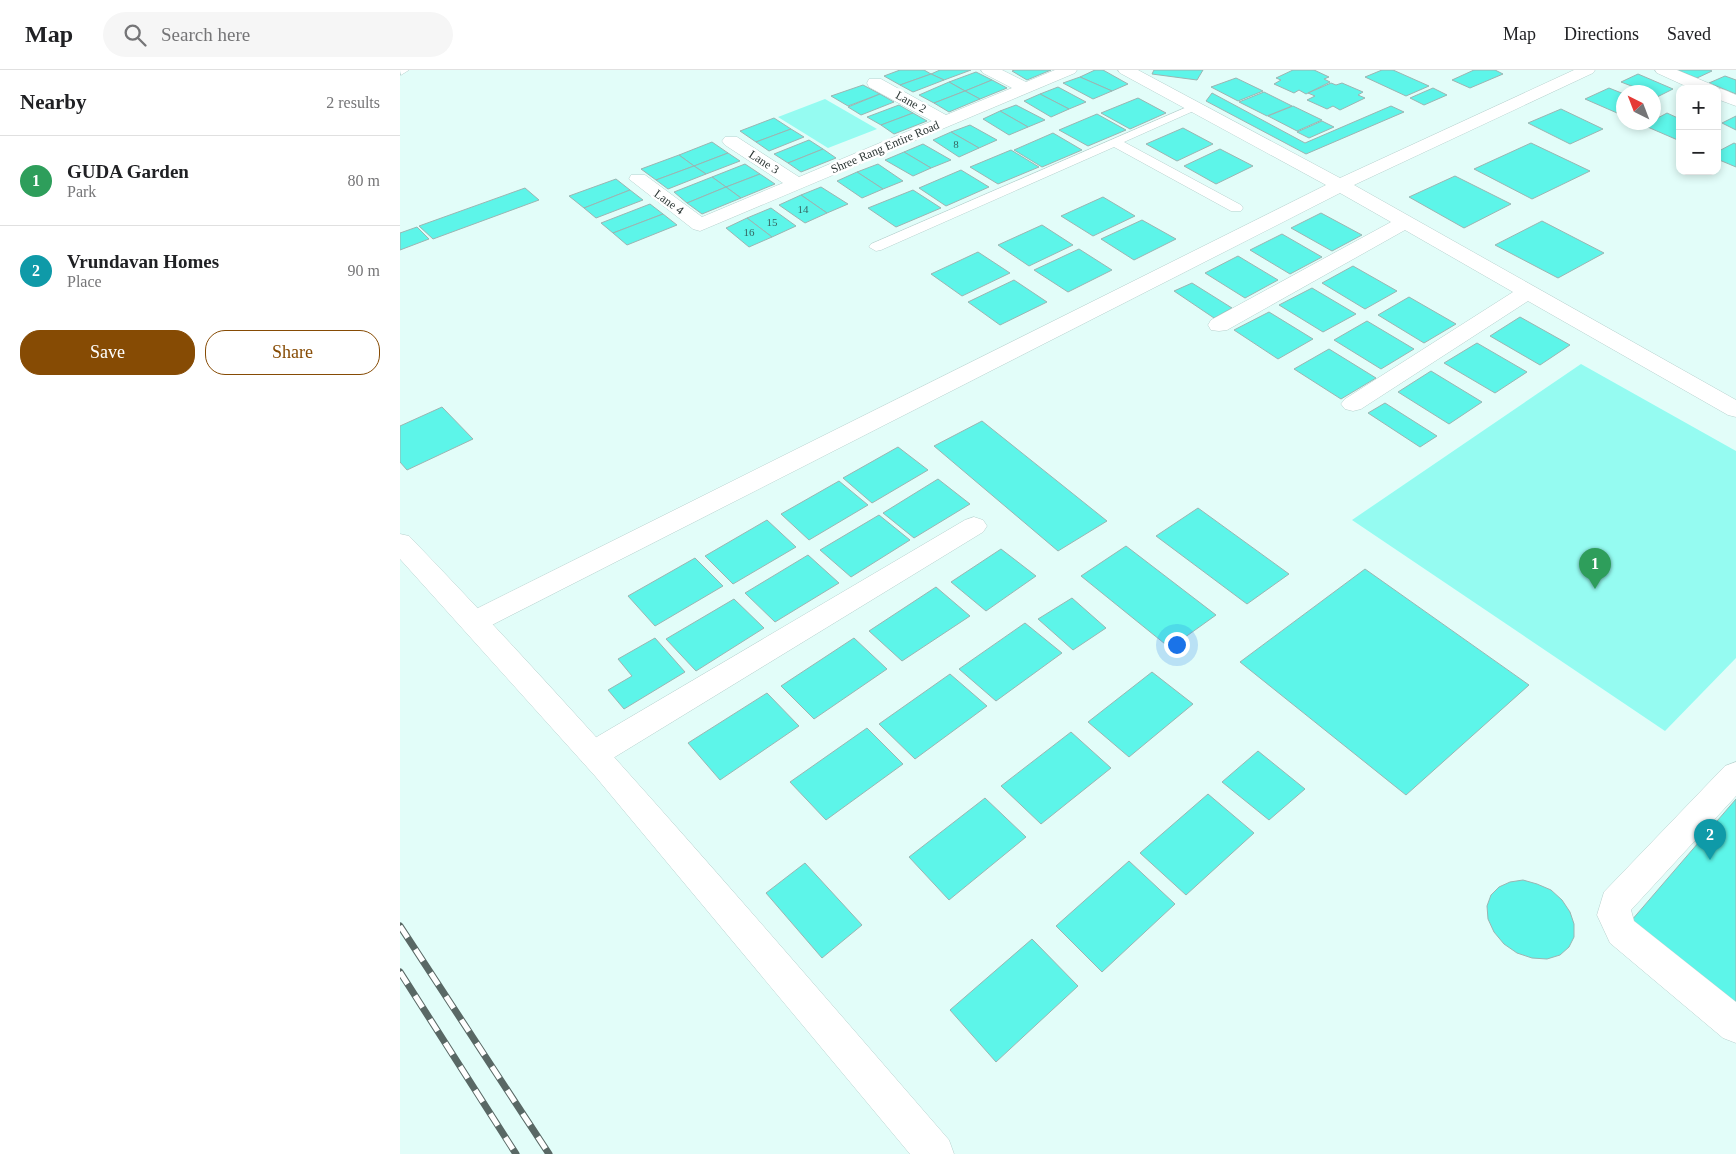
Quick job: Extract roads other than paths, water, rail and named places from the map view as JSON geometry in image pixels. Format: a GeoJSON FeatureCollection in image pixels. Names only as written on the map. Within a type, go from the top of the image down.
{"type":"FeatureCollection","features":[{"type":"Feature","properties":{"kind":"street"},"geometry":{"type":"LineString","coordinates":[[990,70],[1026,88]]}},
{"type":"Feature","properties":{"kind":"street","name":"Shree Rang Entire Road"},"geometry":{"type":"LineString","coordinates":[[700,225],[1069,70]]}},
{"type":"Feature","properties":{"kind":"street"},"geometry":{"type":"LineString","coordinates":[[476,621],[1340,184],[1587,70]]}},
{"type":"Feature","properties":{"kind":"street"},"geometry":{"type":"LineString","coordinates":[[1663,70],[1697,85]]}},
{"type":"Feature","properties":{"kind":"street"},"geometry":{"type":"LineString","coordinates":[[1129,71],[1340,184],[1736,410]]}},
{"type":"Feature","properties":{"kind":"street","name":"Lane 2"},"geometry":{"type":"LineString","coordinates":[[876,83],[946,122]]}},
{"type":"Feature","properties":{"kind":"street"},"geometry":{"type":"LineString","coordinates":[[1721,95],[1736,101]]}},
{"type":"Feature","properties":{"kind":"street","name":"Lane 3"},"geometry":{"type":"LineString","coordinates":[[731,141],[797,184]]}},
{"type":"Feature","properties":{"kind":"street","name":"Lane 4"},"geometry":{"type":"LineString","coordinates":[[638,179],[700,225]]}},
{"type":"Feature","properties":{"kind":"street"},"geometry":{"type":"LineString","coordinates":[[1219,324],[1405,222]]}},
{"type":"Feature","properties":{"kind":"street"},"geometry":{"type":"LineString","coordinates":[[1353,404],[1527,292]]}},
{"type":"Feature","properties":{"kind":"street"},"geometry":{"type":"LineString","coordinates":[[594,754],[974,526]]}},
{"type":"Feature","properties":{"kind":"street"},"geometry":{"type":"LineString","coordinates":[[400,543],[476,621],[594,754],[935,1154]]}},
{"type":"Feature","properties":{"kind":"street"},"geometry":{"type":"LineString","coordinates":[[1736,775],[1616,903],[1612,914],[1614,922],[1622,932],[1736,1025]]}},
{"type":"Feature","properties":{"kind":"lane"},"geometry":{"type":"LineString","coordinates":[[876,247],[1194,107]]}},
{"type":"Feature","properties":{"kind":"lane"},"geometry":{"type":"LineString","coordinates":[[1115,142],[1236,208]]}},
{"type":"Feature","properties":{"kind":"railway"},"geometry":{"type":"LineString","coordinates":[[400,926],[549,1154]]}},
{"type":"Feature","properties":{"kind":"railway"},"geometry":{"type":"LineString","coordinates":[[400,972],[516,1154]]}},
{"type":"Feature","properties":{"kind":"place","name":"GUDA Garden"},"geometry":{"type":"Point","coordinates":[1595,589]}},
{"type":"Feature","properties":{"kind":"place","name":"Vrundavan Homes"},"geometry":{"type":"Point","coordinates":[1710,860]}}]}
